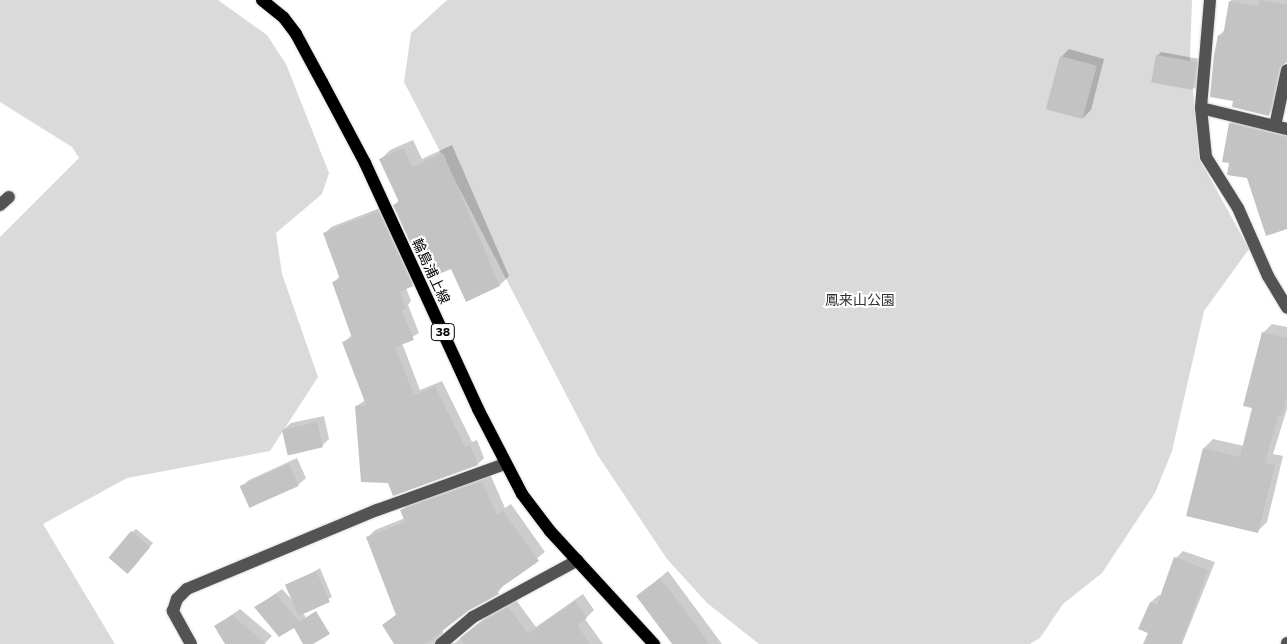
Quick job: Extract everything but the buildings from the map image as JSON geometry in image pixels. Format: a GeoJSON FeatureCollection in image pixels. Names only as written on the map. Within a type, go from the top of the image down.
{"type":"FeatureCollection","features":[{"type":"Feature","properties":{"kind":"main road","name":"輪島浦上線"},"geometry":{"type":"LineString","coordinates":[[262,0],[284,18],[296,34],[365,163],[505,464],[522,494],[550,532],[654,644]]}},
{"type":"Feature","properties":{"kind":"street"},"geometry":{"type":"LineString","coordinates":[[1210,0],[1201,108],[1206,156],[1238,208],[1268,276],[1287,308]]}},
{"type":"Feature","properties":{"kind":"street"},"geometry":{"type":"LineString","coordinates":[[1201,108],[1281,127],[1287,70]]}},
{"type":"Feature","properties":{"kind":"street"},"geometry":{"type":"LineString","coordinates":[[191,644],[173,611],[177,599],[187,589],[377,510],[505,464]]}},
{"type":"Feature","properties":{"kind":"street"},"geometry":{"type":"LineString","coordinates":[[441,644],[473,617],[578,560]]}},
{"type":"Feature","properties":{"kind":"green space"},"geometry":{"type":"Polygon","coordinates":[[[0,0],[218,0],[267,35],[286,64],[329,173],[322,194],[276,233],[282,274],[318,377],[270,451],[127,478],[43,524],[115,644],[0,644],[0,237],[79,158],[72,147],[0,102],[0,0]]]}},
{"type":"Feature","properties":{"kind":"green space","name":"鳳来山公園"},"geometry":{"type":"Polygon","coordinates":[[[447,0],[1192,0],[1190,57],[1199,158],[1249,249],[1204,311],[1172,451],[1155,493],[1102,573],[1063,604],[1040,638],[1030,644],[759,644],[707,603],[667,559],[597,454],[404,82],[411,33],[447,0]]]}}]}
